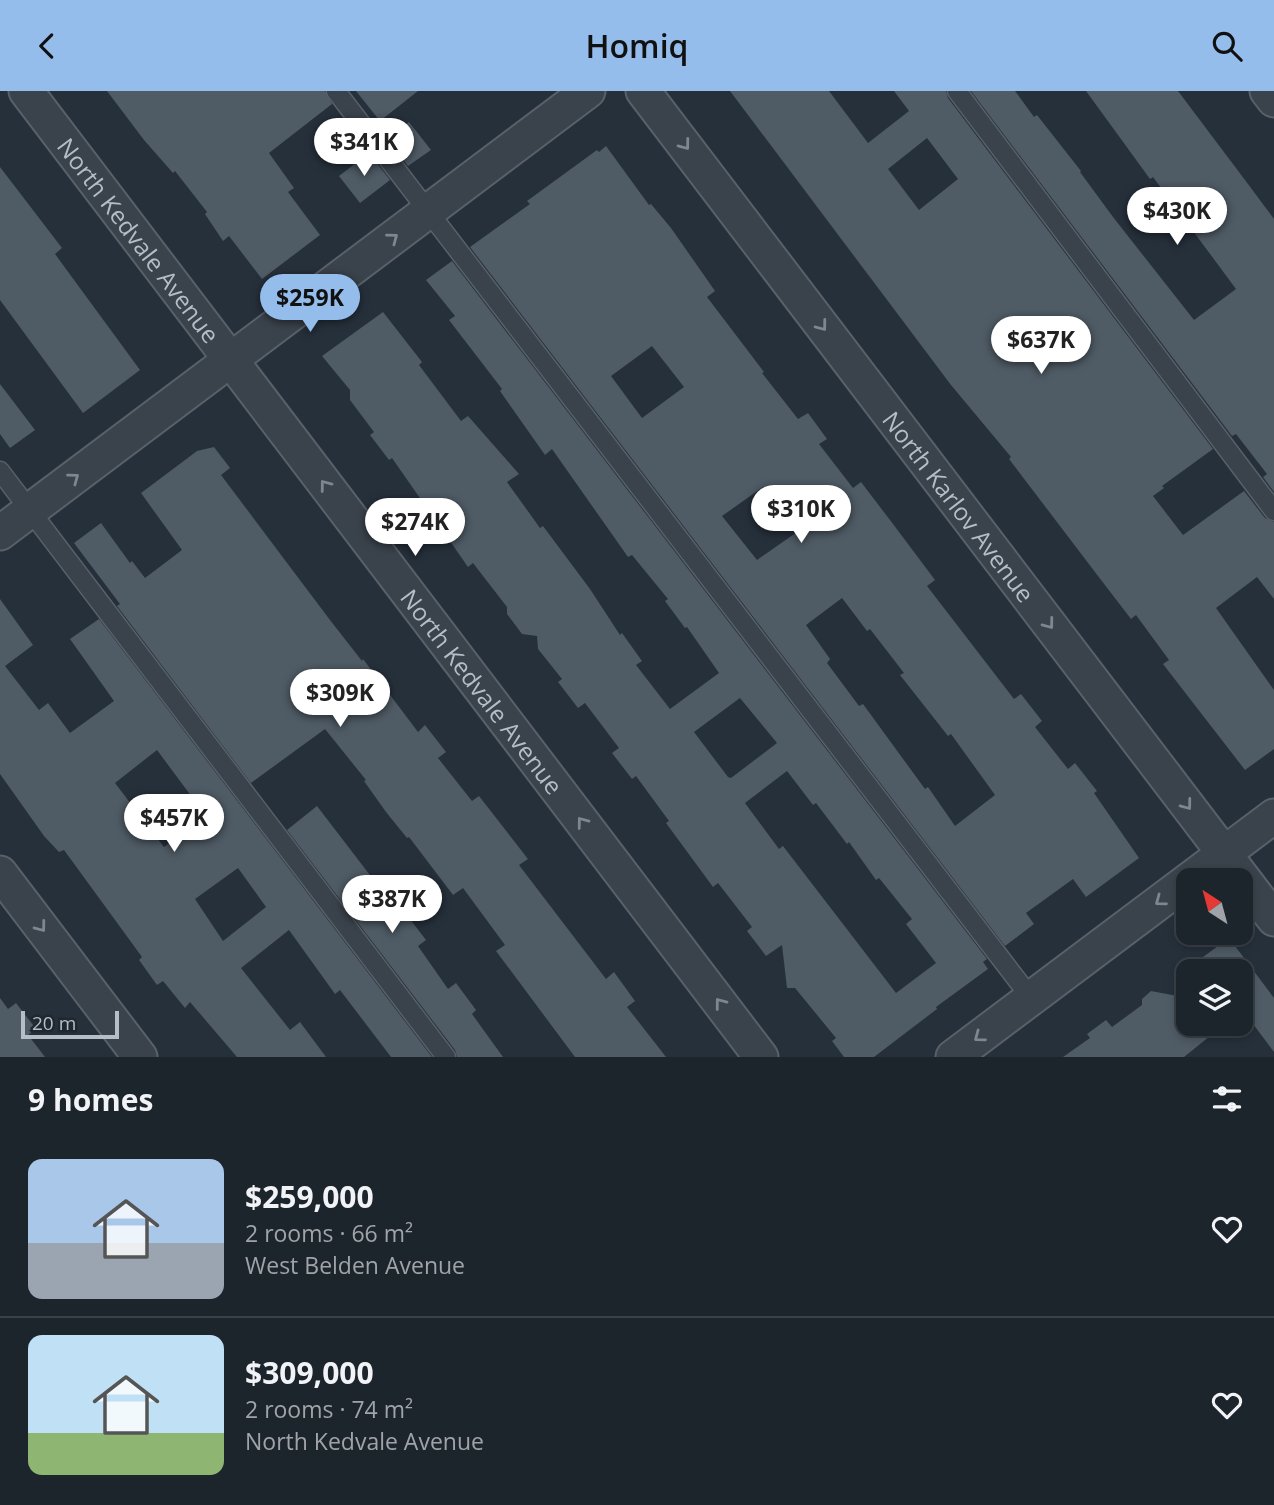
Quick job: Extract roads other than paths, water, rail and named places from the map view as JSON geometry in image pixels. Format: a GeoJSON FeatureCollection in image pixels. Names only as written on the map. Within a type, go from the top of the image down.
{"type":"FeatureCollection","features":[{"type":"Feature","properties":{"kind":"street","name":"North Kedvale Avenue"},"geometry":{"type":"LineString","coordinates":[[26,91],[761,1057]]}},
{"type":"Feature","properties":{"kind":"street"},"geometry":{"type":"LineString","coordinates":[[0,533],[588,91]]}},
{"type":"Feature","properties":{"kind":"street","name":"North Karlov Avenue"},"geometry":{"type":"LineString","coordinates":[[643,91],[1274,919]]}},
{"type":"Feature","properties":{"kind":"street"},"geometry":{"type":"LineString","coordinates":[[1267,91],[1274,100]]}},
{"type":"Feature","properties":{"kind":"street"},"geometry":{"type":"LineString","coordinates":[[953,1057],[1274,816]]}},
{"type":"Feature","properties":{"kind":"street"},"geometry":{"type":"LineString","coordinates":[[0,873],[141,1057]]}},
{"type":"Feature","properties":{"kind":"lane"},"geometry":{"type":"LineString","coordinates":[[336,91],[1031,998]]}},
{"type":"Feature","properties":{"kind":"lane"},"geometry":{"type":"LineString","coordinates":[[957,91],[1274,511]]}},
{"type":"Feature","properties":{"kind":"lane"},"geometry":{"type":"LineString","coordinates":[[0,471],[446,1057]]}}]}
